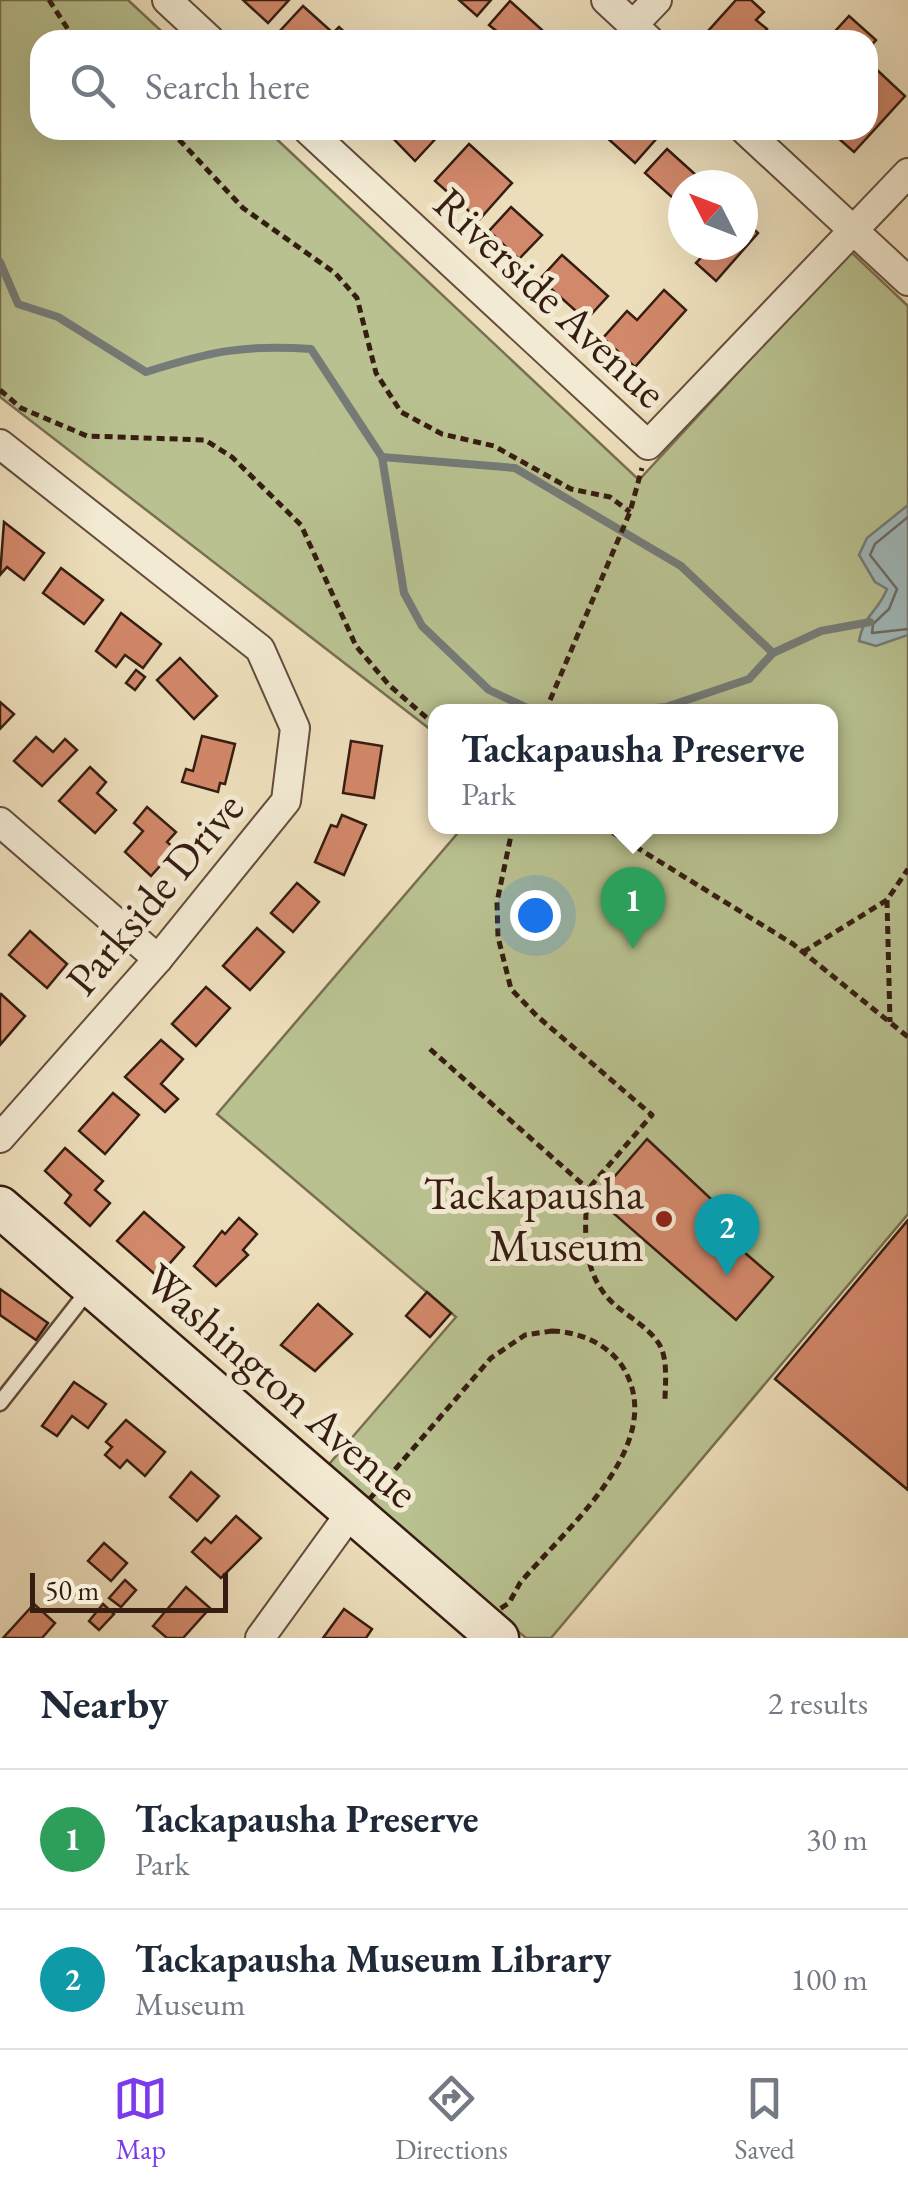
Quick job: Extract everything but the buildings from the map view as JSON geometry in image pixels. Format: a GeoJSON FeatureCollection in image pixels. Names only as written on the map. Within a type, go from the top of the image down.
{"type":"FeatureCollection","features":[{"type":"Feature","properties":{"kind":"street"},"geometry":{"type":"LineString","coordinates":[[167,0],[199,30]]}},
{"type":"Feature","properties":{"kind":"street"},"geometry":{"type":"LineString","coordinates":[[606,0],[638,30]]}},
{"type":"Feature","properties":{"kind":"street"},"geometry":{"type":"LineString","coordinates":[[642,30],[657,0]]}},
{"type":"Feature","properties":{"kind":"street","name":"Riverside Avenue"},"geometry":{"type":"LineString","coordinates":[[319,140],[648,445]]}},
{"type":"Feature","properties":{"kind":"street"},"geometry":{"type":"LineString","coordinates":[[757,140],[908,282]]}},
{"type":"Feature","properties":{"kind":"street"},"geometry":{"type":"LineString","coordinates":[[648,445],[908,173]]}},
{"type":"Feature","properties":{"kind":"street","name":"Parkside Drive"},"geometry":{"type":"LineString","coordinates":[[0,444],[260,648],[295,728],[286,801],[158,959],[0,1138]]}},
{"type":"Feature","properties":{"kind":"street"},"geometry":{"type":"LineString","coordinates":[[0,822],[158,959]]}},
{"type":"Feature","properties":{"kind":"street","name":"Washington Avenue"},"geometry":{"type":"LineString","coordinates":[[0,1208],[359,1507],[498,1638]]}},
{"type":"Feature","properties":{"kind":"street"},"geometry":{"type":"LineString","coordinates":[[260,1638],[359,1507]]}},
{"type":"Feature","properties":{"kind":"lane"},"geometry":{"type":"LineString","coordinates":[[0,1403],[92,1287]]}},
{"type":"Feature","properties":{"kind":"path"},"geometry":{"type":"LineString","coordinates":[[48,0],[68,30]]}},
{"type":"Feature","properties":{"kind":"path"},"geometry":{"type":"LineString","coordinates":[[179,140],[243,208],[334,272],[357,298],[376,373],[401,412],[442,434],[494,446],[571,489],[610,497],[629,516]]}},
{"type":"Feature","properties":{"kind":"path"},"geometry":{"type":"LineString","coordinates":[[0,390],[22,408],[87,436],[205,440],[232,457],[301,525],[356,646],[389,685],[428,719]]}},
{"type":"Feature","properties":{"kind":"path"},"geometry":{"type":"LineString","coordinates":[[548,704],[629,516],[648,445]]}},
{"type":"Feature","properties":{"kind":"path"},"geometry":{"type":"LineString","coordinates":[[511,834],[497,902],[498,936],[511,989],[536,1016],[652,1114],[588,1189],[584,1230],[591,1271],[610,1301],[657,1340],[663,1353],[665,1402]]}},
{"type":"Feature","properties":{"kind":"path"},"geometry":{"type":"LineString","coordinates":[[615,834],[802,952],[908,1037]]}},
{"type":"Feature","properties":{"kind":"path"},"geometry":{"type":"LineString","coordinates":[[802,952],[887,900],[908,869]]}},
{"type":"Feature","properties":{"kind":"path"},"geometry":{"type":"LineString","coordinates":[[887,900],[890,1022]]}},
{"type":"Feature","properties":{"kind":"path"},"geometry":{"type":"LineString","coordinates":[[430,1049],[588,1189]]}},
{"type":"Feature","properties":{"kind":"path"},"geometry":{"type":"LineString","coordinates":[[545,1330],[588,1338],[614,1356],[630,1382],[636,1430],[626,1457],[520,1583],[509,1603],[490,1615],[359,1507],[491,1358],[525,1335],[545,1330]]}},
{"type":"Feature","properties":{"kind":"green space"},"geometry":{"type":"Polygon","coordinates":[[[0,0],[128,0],[160,30],[30,30],[30,140],[278,140],[639,480],[850,251],[908,306],[908,1214],[551,1638],[526,1638],[324,1470],[456,1317],[217,1114],[457,834],[838,834],[838,704],[428,704],[428,728],[0,397],[0,0]]]}},
{"type":"Feature","properties":{"kind":"water"},"geometry":{"type":"Polygon","coordinates":[[[908,505],[908,635],[876,646],[859,641],[864,625],[887,589],[875,582],[859,555],[867,538],[908,505]]]}},
{"type":"Feature","properties":{"kind":"waterway"},"geometry":{"type":"LineString","coordinates":[[0,262],[18,304],[58,317],[146,372],[227,351],[311,349],[382,457],[404,593],[422,626],[489,690],[519,704]]}},
{"type":"Feature","properties":{"kind":"waterway"},"geometry":{"type":"LineString","coordinates":[[382,457],[515,468],[681,566],[773,653]]}},
{"type":"Feature","properties":{"kind":"waterway"},"geometry":{"type":"LineString","coordinates":[[675,704],[749,679],[773,653],[821,631],[870,622]]}},
{"type":"Feature","properties":{"kind":"place","name":"Tackapausha Preserve"},"geometry":{"type":"Point","coordinates":[633,949]}},
{"type":"Feature","properties":{"kind":"place","name":"Tackapausha Museum"},"geometry":{"type":"Point","coordinates":[664,1219]}},
{"type":"Feature","properties":{"kind":"place","name":"Tackapausha Museum Library"},"geometry":{"type":"Point","coordinates":[727,1276]}}]}
